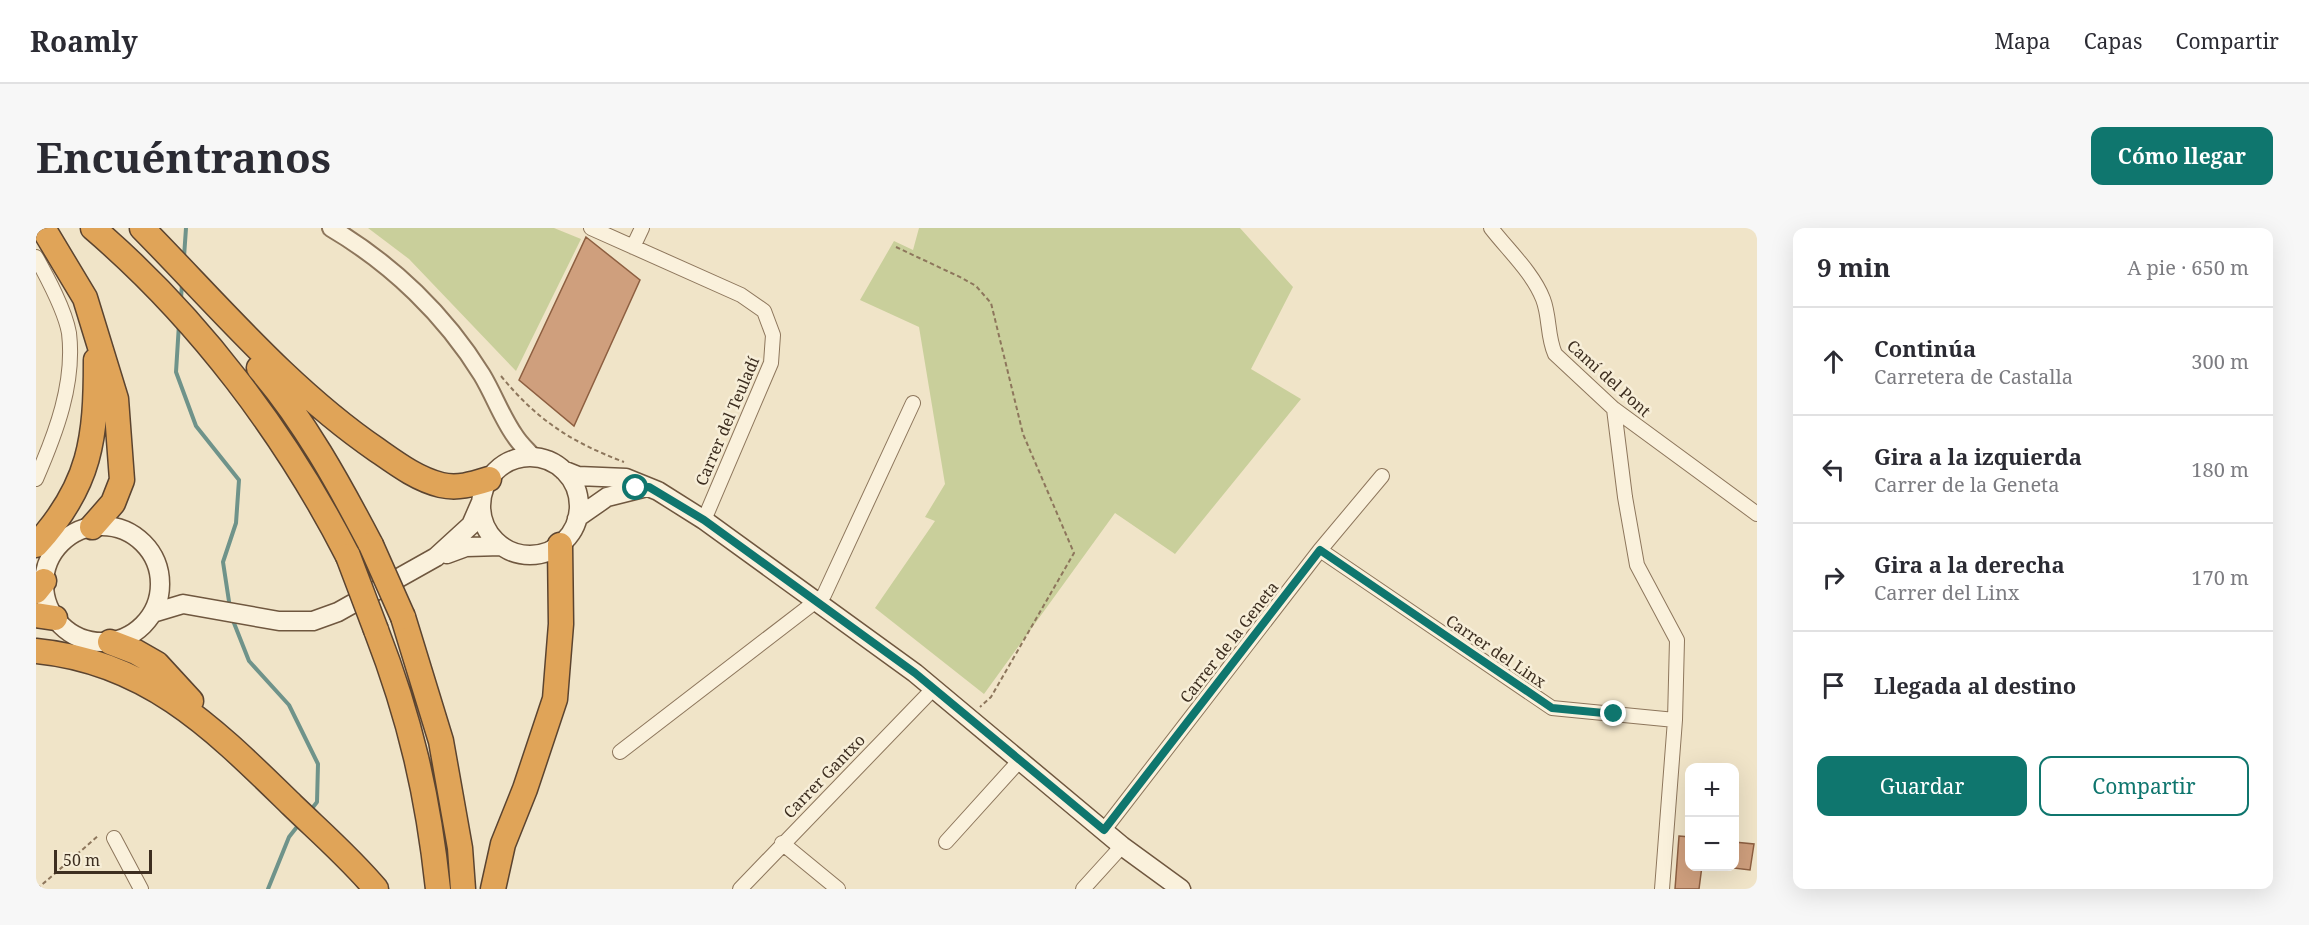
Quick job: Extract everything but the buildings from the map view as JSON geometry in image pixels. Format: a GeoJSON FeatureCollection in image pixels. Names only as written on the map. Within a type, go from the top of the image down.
{"type":"FeatureCollection","features":[{"type":"Feature","properties":{"kind":"highway"},"geometry":{"type":"LineString","coordinates":[[43,228],[85,298],[116,399],[122,480],[113,503],[92,527]]}},
{"type":"Feature","properties":{"kind":"highway"},"geometry":{"type":"LineString","coordinates":[[93,228],[129,259],[230,370],[320,501],[348,556],[402,697],[417,753],[438,889]]}},
{"type":"Feature","properties":{"kind":"highway"},"geometry":{"type":"LineString","coordinates":[[133,230],[232,328],[342,426],[415,475],[443,486],[465,486],[489,478]]}},
{"type":"Feature","properties":{"kind":"highway"},"geometry":{"type":"LineString","coordinates":[[232,328],[338,483],[371,545],[403,616],[441,741],[460,848],[463,889]]}},
{"type":"Feature","properties":{"kind":"highway"},"geometry":{"type":"LineString","coordinates":[[36,545],[52,528],[79,485],[91,450],[96,416],[96,334]]}},
{"type":"Feature","properties":{"kind":"highway"},"geometry":{"type":"LineString","coordinates":[[493,889],[503,844],[525,789],[555,699],[561,624],[560,544]]}},
{"type":"Feature","properties":{"kind":"highway"},"geometry":{"type":"LineString","coordinates":[[110,642],[136,652],[157,664],[185,696],[225,729],[243,754]]}},
{"type":"Feature","properties":{"kind":"highway"},"geometry":{"type":"LineString","coordinates":[[36,651],[64,654],[118,670],[176,701],[243,754],[376,889]]}},
{"type":"Feature","properties":{"kind":"main road"},"geometry":{"type":"LineString","coordinates":[[436,557],[471,525],[489,478],[506,463],[525,458],[549,461],[578,476],[626,477],[653,489],[704,520],[934,688],[1122,846],[1181,889]]}},
{"type":"Feature","properties":{"kind":"main road"},"geometry":{"type":"LineString","coordinates":[[481,502],[482,519],[490,534],[501,546],[515,553],[531,555],[546,552],[560,544],[571,533],[577,518],[577,492],[564,470]]}},
{"type":"Feature","properties":{"kind":"main road"},"geometry":{"type":"LineString","coordinates":[[577,518],[607,497],[653,489]]}},
{"type":"Feature","properties":{"kind":"main road"},"geometry":{"type":"LineString","coordinates":[[160,576],[159,595],[153,613],[134,632],[110,642],[79,637],[45,616],[46,600],[40,586],[54,552],[71,536],[92,527],[108,526],[137,537],[152,555],[160,576],[173,591],[206,606]]}},
{"type":"Feature","properties":{"kind":"main road"},"geometry":{"type":"LineString","coordinates":[[153,613],[183,603],[267,620],[313,621],[338,612],[436,557],[466,547],[501,546]]}},
{"type":"Feature","properties":{"kind":"street"},"geometry":{"type":"LineString","coordinates":[[332,228],[384,265],[424,299],[482,374],[525,458]]}},
{"type":"Feature","properties":{"kind":"street","name":"Carrer del Teuladí"},"geometry":{"type":"LineString","coordinates":[[591,228],[741,295],[764,311],[773,335],[771,363],[704,520]]}},
{"type":"Feature","properties":{"kind":"street"},"geometry":{"type":"LineString","coordinates":[[633,247],[642,228]]}},
{"type":"Feature","properties":{"kind":"street","name":"Camí del Pont"},"geometry":{"type":"LineString","coordinates":[[1491,228],[1539,289],[1547,310],[1550,344],[1555,354],[1614,409],[1757,514]]}},
{"type":"Feature","properties":{"kind":"street"},"geometry":{"type":"LineString","coordinates":[[36,257],[69,331],[70,378],[49,448],[36,479]]}},
{"type":"Feature","properties":{"kind":"street"},"geometry":{"type":"LineString","coordinates":[[620,752],[814,600],[824,595],[913,403]]}},
{"type":"Feature","properties":{"kind":"street"},"geometry":{"type":"LineString","coordinates":[[1614,409],[1625,497],[1637,565],[1677,640],[1675,720],[1662,889]]}},
{"type":"Feature","properties":{"kind":"street","name":"Carrer de la Geneta"},"geometry":{"type":"LineString","coordinates":[[1104,830],[1320,550],[1382,476]]}},
{"type":"Feature","properties":{"kind":"street","name":"Carrer del Linx"},"geometry":{"type":"LineString","coordinates":[[1320,550],[1552,708],[1675,720]]}},
{"type":"Feature","properties":{"kind":"street","name":"Carrer Gantxo"},"geometry":{"type":"LineString","coordinates":[[740,889],[934,688]]}},
{"type":"Feature","properties":{"kind":"street"},"geometry":{"type":"LineString","coordinates":[[946,842],[1021,759]]}},
{"type":"Feature","properties":{"kind":"street"},"geometry":{"type":"LineString","coordinates":[[114,838],[141,889]]}},
{"type":"Feature","properties":{"kind":"street"},"geometry":{"type":"LineString","coordinates":[[782,843],[838,889]]}},
{"type":"Feature","properties":{"kind":"street"},"geometry":{"type":"LineString","coordinates":[[1083,889],[1122,846]]}},
{"type":"Feature","properties":{"kind":"path"},"geometry":{"type":"LineString","coordinates":[[896,247],[976,286],[991,303],[1023,434],[1074,553],[991,697],[969,717]]}},
{"type":"Feature","properties":{"kind":"path"},"geometry":{"type":"LineString","coordinates":[[37,889],[98,836]]}},
{"type":"Feature","properties":{"kind":"green space"},"geometry":{"type":"Polygon","coordinates":[[[368,228],[554,228],[581,239],[516,371],[409,259],[368,228]]]}},
{"type":"Feature","properties":{"kind":"green space"},"geometry":{"type":"Polygon","coordinates":[[[919,228],[1240,228],[1293,287],[1251,369],[1301,399],[1175,554],[1115,513],[984,694],[875,608],[935,521],[925,517],[945,484],[919,327],[860,300],[894,241],[913,250],[919,228]]]}},
{"type":"Feature","properties":{"kind":"waterway"},"geometry":{"type":"LineString","coordinates":[[184,257],[186,228]]}},
{"type":"Feature","properties":{"kind":"waterway"},"geometry":{"type":"LineString","coordinates":[[181,299],[182,283]]}},
{"type":"Feature","properties":{"kind":"waterway"},"geometry":{"type":"LineString","coordinates":[[179,324],[176,372],[196,426],[239,480],[236,523],[223,562],[230,608]]}},
{"type":"Feature","properties":{"kind":"waterway"},"geometry":{"type":"LineString","coordinates":[[232,618],[249,661],[289,705],[318,764],[317,802],[310,811]]}},
{"type":"Feature","properties":{"kind":"waterway"},"geometry":{"type":"LineString","coordinates":[[268,889],[289,837],[300,823]]}},
{"type":"Feature","properties":{"kind":"route"},"geometry":{"type":"LineString","coordinates":[[636,488],[649,487],[658,491],[704,520],[915,673],[1104,830],[1320,550],[1552,708],[1614,714]]}}]}
